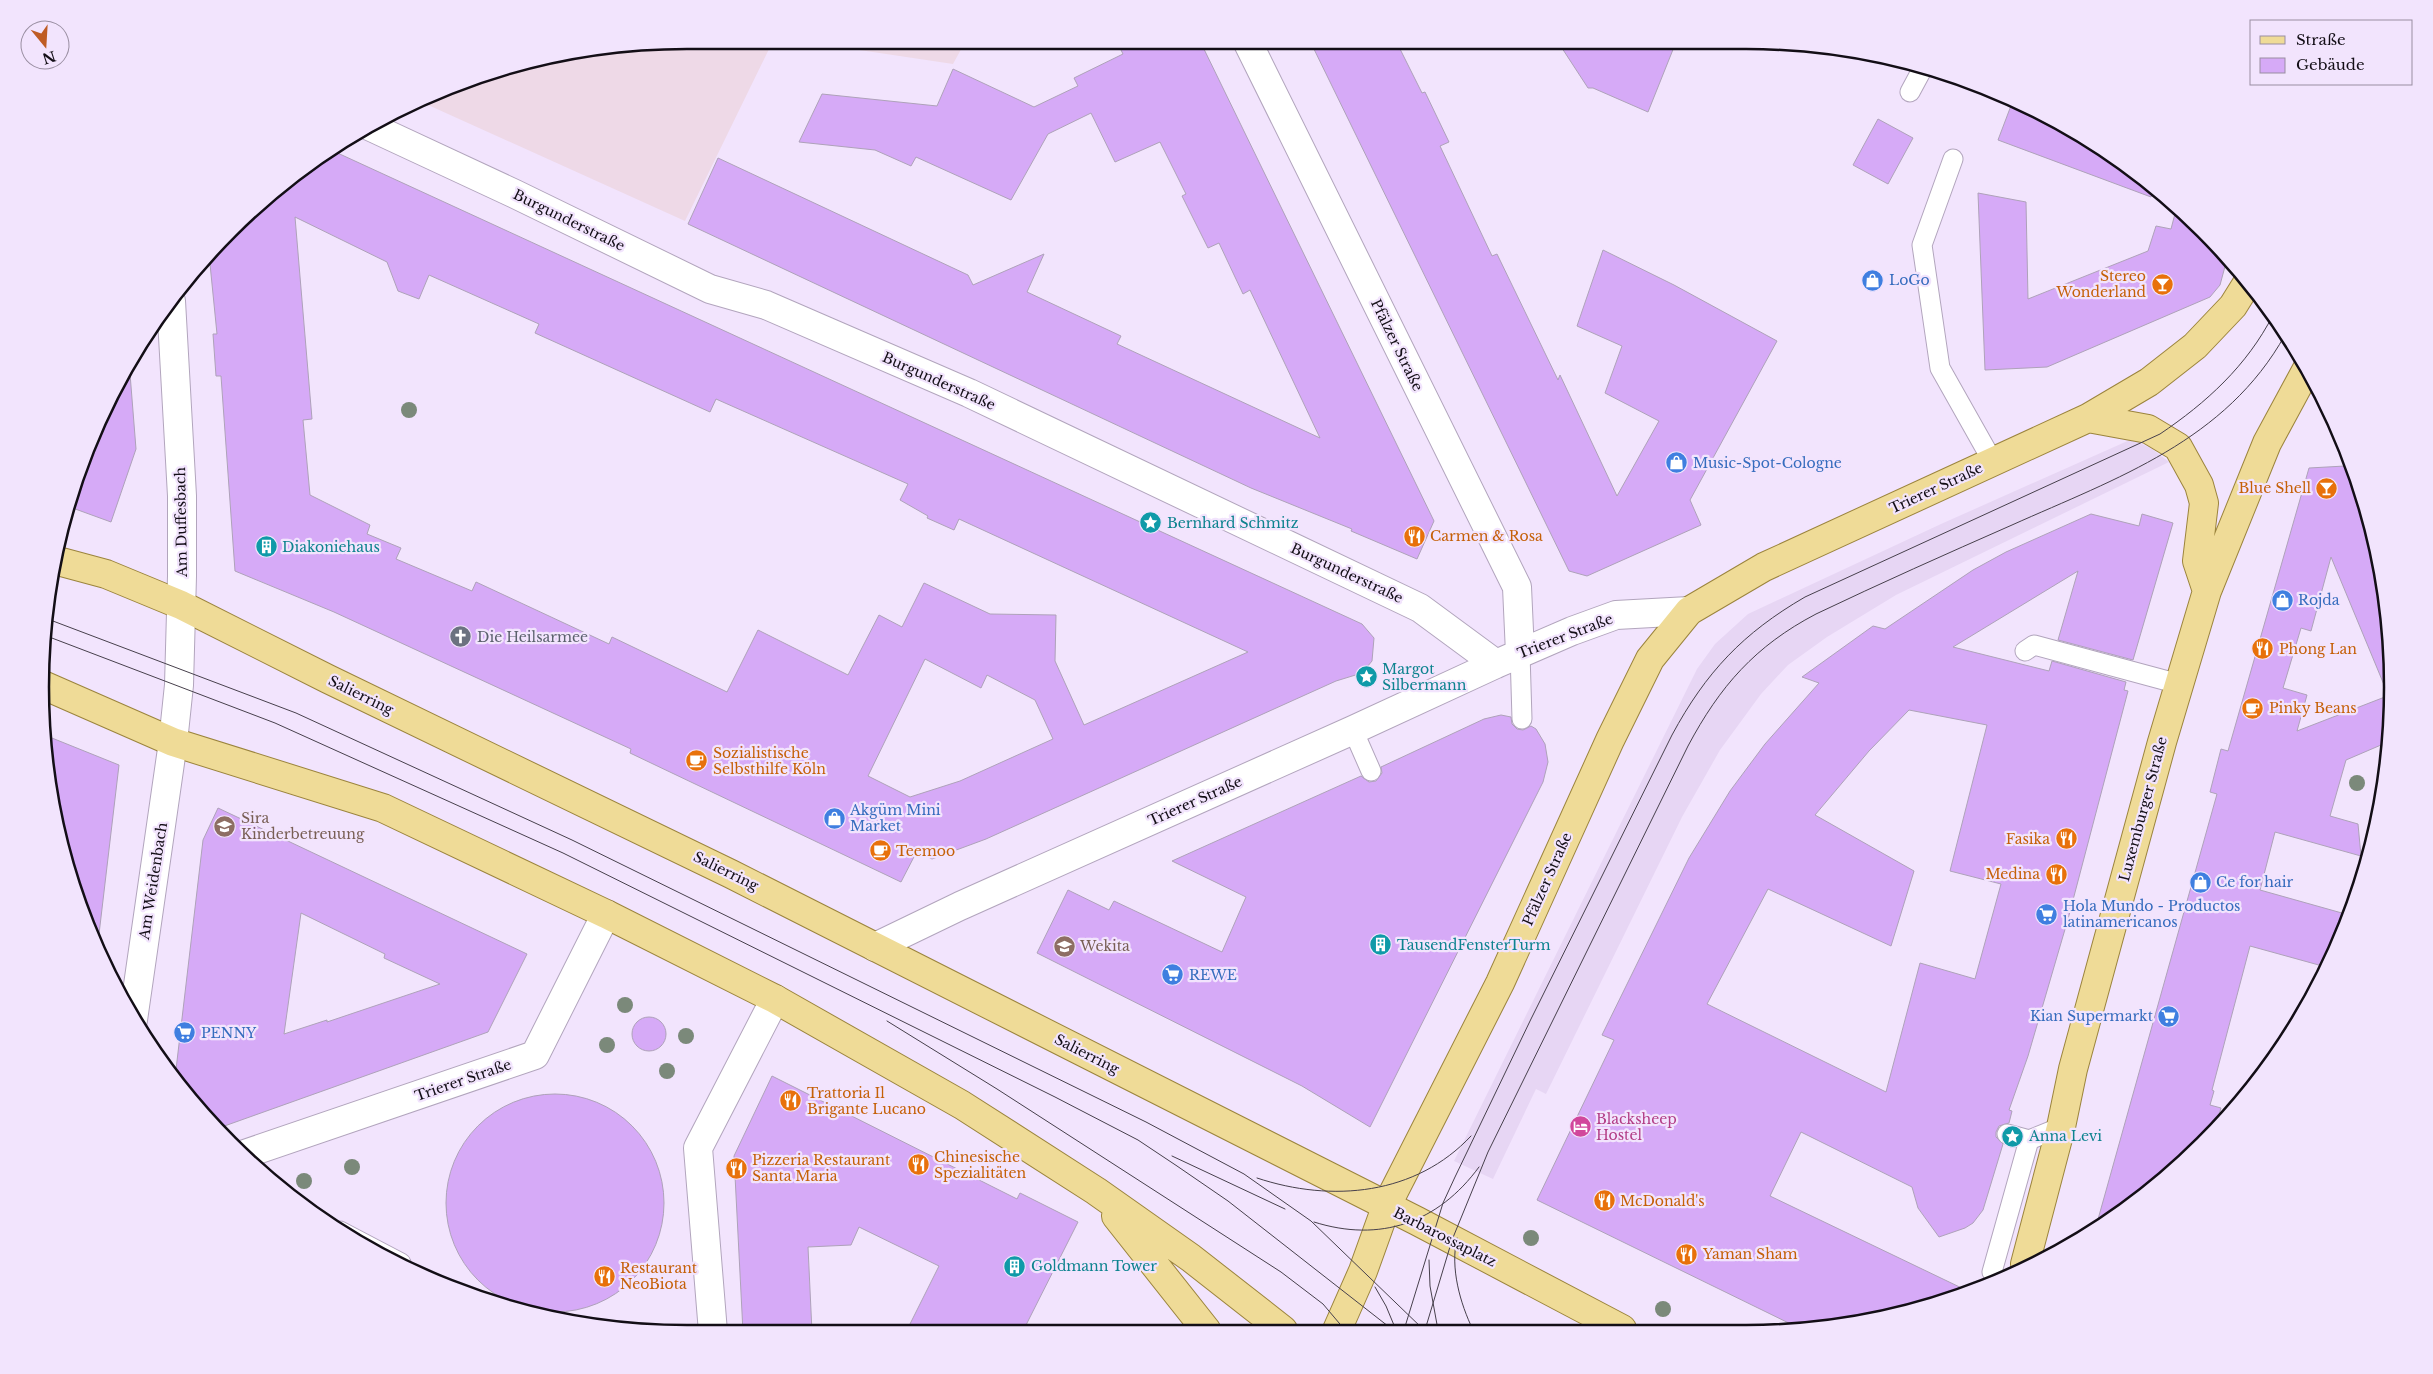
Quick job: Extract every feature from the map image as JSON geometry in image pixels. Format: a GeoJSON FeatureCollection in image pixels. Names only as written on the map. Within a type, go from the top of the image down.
{"type":"FeatureCollection","features":[{"type":"Feature","properties":{"kind":"main road","name":"Trierer Straße"},"geometry":{"type":"LineString","coordinates":[[1689,611],[1764,567],[2088,418],[2149,382],[2195,346],[2233,306],[2244,288]]}},
{"type":"Feature","properties":{"kind":"main road","name":"Luxemburger Straße"},"geometry":{"type":"LineString","coordinates":[[2027,1259],[2061,1127],[2072,1070],[2179,684],[2207,591],[2267,443],[2303,377]]}},
{"type":"Feature","properties":{"kind":"main road"},"geometry":{"type":"LineString","coordinates":[[2088,418],[2125,423],[2148,429],[2178,447],[2199,485],[2204,504],[2197,561],[2207,591]]}},
{"type":"Feature","properties":{"kind":"main road","name":"Salierring"},"geometry":{"type":"LineString","coordinates":[[61,562],[106,574],[181,605],[328,679],[731,874],[1386,1207]]}},
{"type":"Feature","properties":{"kind":"main road","name":"Pfälzer Straße"},"geometry":{"type":"LineString","coordinates":[[1386,1207],[1500,983],[1610,740],[1650,659],[1689,611]]}},
{"type":"Feature","properties":{"kind":"main road"},"geometry":{"type":"LineString","coordinates":[[49,688],[174,742],[383,808],[606,914],[775,999],[962,1105],[1096,1191],[1191,1258],[1277,1325]]}},
{"type":"Feature","properties":{"kind":"main road"},"geometry":{"type":"LineString","coordinates":[[1096,1191],[1201,1325]]}},
{"type":"Feature","properties":{"kind":"main road","name":"Barbarossaplatz"},"geometry":{"type":"LineString","coordinates":[[1339,1325],[1363,1271],[1386,1207],[1417,1221],[1614,1325]]}},
{"type":"Feature","properties":{"kind":"street","name":"Pfälzer Straße"},"geometry":{"type":"LineString","coordinates":[[1251,49],[1517,587],[1508,658]]}},
{"type":"Feature","properties":{"kind":"street","name":"Burgunderstraße"},"geometry":{"type":"LineString","coordinates":[[377,130],[515,194],[710,289],[766,305],[969,394],[1420,608],[1508,658]]}},
{"type":"Feature","properties":{"kind":"street","name":"Am Duffesbach"},"geometry":{"type":"LineString","coordinates":[[172,311],[182,496],[179,684],[174,742]]}},
{"type":"Feature","properties":{"kind":"street","name":"Trierer Straße"},"geometry":{"type":"LineString","coordinates":[[875,947],[960,906],[1354,730],[1508,658],[1616,615],[1689,611]]}},
{"type":"Feature","properties":{"kind":"street","name":"Am Weidenbach"},"geometry":{"type":"LineString","coordinates":[[135,1007],[174,742]]}},
{"type":"Feature","properties":{"kind":"street","name":"Trierer Straße"},"geometry":{"type":"LineString","coordinates":[[251,1152],[535,1055],[606,914]]}},
{"type":"Feature","properties":{"kind":"street"},"geometry":{"type":"LineString","coordinates":[[712,1325],[698,1148],[775,999]]}},
{"type":"Feature","properties":{"kind":"lane"},"geometry":{"type":"LineString","coordinates":[[1910,92],[1920,73]]}},
{"type":"Feature","properties":{"kind":"lane"},"geometry":{"type":"LineString","coordinates":[[1953,159],[1922,245],[1940,368],[1993,462]]}},
{"type":"Feature","properties":{"kind":"lane"},"geometry":{"type":"LineString","coordinates":[[2025,651],[2034,645],[2179,684]]}},
{"type":"Feature","properties":{"kind":"lane"},"geometry":{"type":"LineString","coordinates":[[1508,658],[1522,719]]}},
{"type":"Feature","properties":{"kind":"lane"},"geometry":{"type":"LineString","coordinates":[[1354,730],[1371,771]]}},
{"type":"Feature","properties":{"kind":"lane"},"geometry":{"type":"LineString","coordinates":[[2007,1134],[2029,1140],[2061,1127]]}},
{"type":"Feature","properties":{"kind":"lane"},"geometry":{"type":"LineString","coordinates":[[1994,1275],[1992,1272],[2029,1140]]}},
{"type":"Feature","properties":{"kind":"shaded area"},"geometry":{"type":"Polygon","coordinates":[[[769,49],[685,221],[427,105],[443,97],[522,70],[604,54],[645,50],[769,49]]]}},
{"type":"Feature","properties":{"kind":"shaded area"},"geometry":{"type":"Polygon","coordinates":[[[853,49],[961,49],[953,64],[853,49]]]}},
{"type":"Feature","properties":{"kind":"shaded area"},"geometry":{"type":"Polygon","coordinates":[[[2132,439],[2152,449],[2169,462],[1896,595],[1827,637],[1788,665],[1761,694],[1720,750],[1682,817],[1546,1094],[1536,1089],[1493,1179],[1454,1161],[1697,669],[1715,644],[1748,614],[1941,524],[2132,439]]]}},
{"type":"Feature","properties":{"kind":"building"},"geometry":{"type":"Polygon","coordinates":[[[1120,49],[1204,49],[1434,521],[1417,559],[1351,531],[1352,529],[1251,488],[688,224],[718,158],[968,275],[973,285],[1044,254],[1027,292],[1121,336],[1117,344],[1320,438],[1250,290],[1243,294],[1219,243],[1208,248],[1182,196],[1186,194],[1160,142],[1115,162],[1091,113],[1048,134],[1011,200],[916,157],[911,166],[875,150],[799,142],[822,94],[937,106],[953,69],[1034,107],[1078,86],[1074,78],[1123,54],[1120,49]]]}},
{"type":"Feature","properties":{"kind":"building"},"geometry":{"type":"Polygon","coordinates":[[[1314,49],[1400,49],[1422,93],[1425,92],[1449,142],[1440,146],[1492,256],[1497,254],[1558,380],[1560,375],[1617,496],[1659,421],[1605,393],[1622,346],[1577,326],[1603,250],[1674,285],[1777,341],[1690,500],[1701,525],[1587,576],[1569,571],[1314,49]]]}},
{"type":"Feature","properties":{"kind":"building"},"geometry":{"type":"Polygon","coordinates":[[[1563,49],[1673,49],[1648,112],[1593,88],[1588,88],[1563,49]]]}},
{"type":"Feature","properties":{"kind":"building"},"geometry":{"type":"Polygon","coordinates":[[[2011,107],[2065,134],[2101,156],[2152,195],[2151,197],[1998,140],[2011,107]]]}},
{"type":"Feature","properties":{"kind":"building"},"geometry":{"type":"Polygon","coordinates":[[[1878,119],[1913,138],[1888,184],[1853,165],[1878,119]]]}},
{"type":"Feature","properties":{"kind":"building"},"geometry":{"type":"Polygon","coordinates":[[[337,153],[1362,624],[1374,638],[1372,661],[1362,673],[1336,681],[986,839],[932,859],[917,851],[901,882],[630,753],[631,749],[334,612],[235,571],[221,376],[216,376],[213,334],[217,334],[210,263],[266,207],[337,153]],[[295,217],[312,419],[303,420],[310,495],[370,525],[367,534],[401,548],[396,559],[472,591],[476,582],[609,644],[612,637],[727,692],[758,630],[848,675],[879,615],[902,627],[924,583],[990,614],[1056,615],[1055,661],[1084,725],[1248,652],[959,519],[954,530],[927,518],[928,516],[900,500],[908,484],[716,399],[710,412],[535,333],[539,324],[429,275],[419,299],[398,291],[387,262],[295,217]],[[925,659],[868,776],[910,797],[960,781],[1053,739],[1035,700],[987,675],[981,688],[925,659]]]}},
{"type":"Feature","properties":{"kind":"building"},"geometry":{"type":"Polygon","coordinates":[[[1978,193],[2026,202],[2028,299],[2148,251],[2156,226],[2171,229],[2175,215],[2225,265],[2220,285],[2210,297],[2047,367],[1985,370],[1978,193]]]}},
{"type":"Feature","properties":{"kind":"building"},"geometry":{"type":"Polygon","coordinates":[[[130,375],[136,449],[111,522],[74,509],[97,443],[130,375]]]}},
{"type":"Feature","properties":{"kind":"building"},"geometry":{"type":"Polygon","coordinates":[[[2344,466],[2350,482],[2363,522],[2372,562],[2383,645],[2384,685],[2331,557],[2311,631],[2301,628],[2283,688],[2307,695],[2297,731],[2384,697],[2381,745],[2346,760],[2330,816],[2358,824],[2361,856],[2275,832],[2260,890],[2342,913],[2336,931],[2320,965],[2250,946],[2212,1090],[2214,1091],[2210,1105],[2221,1108],[2219,1116],[2167,1167],[2098,1220],[2217,794],[2210,792],[2221,749],[2228,751],[2309,468],[2344,466]]]}},
{"type":"Feature","properties":{"kind":"building"},"geometry":{"type":"Polygon","coordinates":[[[2091,514],[2139,526],[2142,514],[2173,523],[2133,660],[2058,640],[2078,571],[1953,647],[2049,671],[2052,661],[2126,682],[2124,690],[2128,691],[2068,919],[2028,1056],[2009,1110],[2012,1111],[2009,1123],[1999,1126],[1996,1132],[1996,1137],[2003,1144],[1983,1210],[1973,1223],[1965,1228],[1939,1237],[1918,1208],[1912,1187],[1801,1132],[1770,1196],[1961,1288],[1911,1304],[1871,1313],[1790,1324],[1537,1200],[1614,1040],[1602,1035],[1689,858],[1730,791],[1765,744],[1819,683],[1802,677],[1873,626],[1885,629],[1973,570],[2006,552],[2091,514]],[[1909,710],[1869,751],[1815,815],[1914,871],[1891,946],[1768,889],[1707,1004],[1886,1092],[1920,963],[1975,979],[2001,884],[1950,871],[1987,725],[1909,710]]]}},
{"type":"Feature","properties":{"kind":"building"},"geometry":{"type":"Polygon","coordinates":[[[1501,715],[1511,717],[1512,724],[1517,729],[1523,730],[1531,726],[1536,729],[1545,744],[1548,762],[1543,782],[1370,1127],[1302,1086],[1037,953],[1068,890],[1109,910],[1114,901],[1222,952],[1246,897],[1172,861],[1361,776],[1369,782],[1376,781],[1382,773],[1381,767],[1484,719],[1501,715]]]}},
{"type":"Feature","properties":{"kind":"building"},"geometry":{"type":"Polygon","coordinates":[[[51,738],[119,765],[99,935],[70,852],[61,812],[51,738]]]}},
{"type":"Feature","properties":{"kind":"building"},"geometry":{"type":"Polygon","coordinates":[[[218,808],[527,954],[488,1032],[224,1126],[207,1108],[176,1069],[203,840],[218,808]],[[301,913],[284,1034],[327,1020],[327,1022],[440,984],[384,958],[385,954],[301,913]]]}},
{"type":"Feature","properties":{"kind":"building"},"geometry":{"type":"Polygon","coordinates":[[[649,1017],[656,1018],[661,1022],[665,1027],[665,1041],[661,1046],[656,1050],[649,1051],[642,1050],[637,1046],[633,1041],[632,1034],[633,1027],[637,1022],[642,1018],[649,1017]]]}},
{"type":"Feature","properties":{"kind":"building"},"geometry":{"type":"Polygon","coordinates":[[[772,1076],[1017,1199],[1020,1193],[1078,1222],[1026,1325],[910,1325],[939,1266],[859,1227],[851,1245],[808,1247],[812,1325],[743,1325],[734,1156],[772,1076]]]}},
{"type":"Feature","properties":{"kind":"building"},"geometry":{"type":"Polygon","coordinates":[[[544,1094],[576,1096],[597,1102],[616,1112],[646,1142],[656,1161],[664,1192],[662,1224],[656,1245],[646,1264],[616,1294],[597,1304],[566,1312],[558,1312],[522,1304],[494,1294],[464,1264],[454,1245],[446,1214],[448,1182],[454,1161],[464,1142],[494,1112],[513,1102],[544,1094]]]}},
{"type":"Feature","properties":{"kind":"tram line"},"geometry":{"type":"LineString","coordinates":[[1406,1325],[1443,1203],[1455,1177],[1672,735],[1698,692],[1713,673],[1728,656],[1763,625],[1805,597],[2160,434],[2224,382],[2251,351],[2269,322]]}},
{"type":"Feature","properties":{"kind":"tram line"},"geometry":{"type":"LineString","coordinates":[[1426,1325],[1452,1240],[1488,1152],[1688,746],[1700,724],[1726,686],[1757,654],[1794,626],[1816,614],[2091,490],[2166,452],[2200,429],[2232,403],[2261,372],[2282,340]]}},
{"type":"Feature","properties":{"kind":"tram line"},"geometry":{"type":"LineString","coordinates":[[52,621],[296,713],[572,840],[1146,1122],[1244,1174],[1311,1221],[1419,1325]]}},
{"type":"Feature","properties":{"kind":"tram line"},"geometry":{"type":"LineString","coordinates":[[51,638],[275,723],[563,853],[1055,1097],[1138,1140],[1228,1201],[1387,1325]]}},
{"type":"Feature","properties":{"kind":"tram line"},"geometry":{"type":"LineString","coordinates":[[887,1021],[997,1089],[1281,1272],[1323,1304],[1341,1325]]}},
{"type":"Feature","properties":{"kind":"tram line"},"geometry":{"type":"LineString","coordinates":[[1257,1178],[1285,1186],[1314,1190],[1343,1191],[1371,1188],[1399,1182],[1425,1171],[1449,1156],[1471,1136]]}},
{"type":"Feature","properties":{"kind":"tram line"},"geometry":{"type":"LineString","coordinates":[[1172,1156],[1285,1209]]}},
{"type":"Feature","properties":{"kind":"tram line"},"geometry":{"type":"LineString","coordinates":[[1314,1222],[1338,1228],[1362,1230],[1384,1229],[1406,1223],[1426,1215],[1445,1202],[1463,1186],[1479,1167]]}},
{"type":"Feature","properties":{"kind":"tram line"},"geometry":{"type":"LineString","coordinates":[[1457,1238],[1455,1249],[1456,1273],[1460,1297],[1471,1325]]}},
{"type":"Feature","properties":{"kind":"tram line"},"geometry":{"type":"LineString","coordinates":[[1429,1260],[1430,1286],[1437,1325]]}},
{"type":"Feature","properties":{"kind":"tram line"},"geometry":{"type":"LineString","coordinates":[[1375,1287],[1394,1325]]}},
{"type":"Feature","properties":{"kind":"place","name":"LoGo"},"geometry":{"type":"Point","coordinates":[1873,280]}},
{"type":"Feature","properties":{"kind":"place","name":"Stereo Wonderland"},"geometry":{"type":"Point","coordinates":[2162,284]}},
{"type":"Feature","properties":{"kind":"place","name":"Music-Spot-Cologne"},"geometry":{"type":"Point","coordinates":[1677,463]}},
{"type":"Feature","properties":{"kind":"place","name":"Blue Shell"},"geometry":{"type":"Point","coordinates":[2327,488]}},
{"type":"Feature","properties":{"kind":"place","name":"Bernhard Schmitz"},"geometry":{"type":"Point","coordinates":[1151,523]}},
{"type":"Feature","properties":{"kind":"place","name":"Carmen & Rosa"},"geometry":{"type":"Point","coordinates":[1414,536]}},
{"type":"Feature","properties":{"kind":"place","name":"Diakoniehaus"},"geometry":{"type":"Point","coordinates":[266,547]}},
{"type":"Feature","properties":{"kind":"place","name":"Rojda"},"geometry":{"type":"Point","coordinates":[2282,600]}},
{"type":"Feature","properties":{"kind":"place","name":"Die Heilsarmee"},"geometry":{"type":"Point","coordinates":[461,637]}},
{"type":"Feature","properties":{"kind":"place","name":"Phong Lan"},"geometry":{"type":"Point","coordinates":[2263,649]}},
{"type":"Feature","properties":{"kind":"place","name":"Margot Silbermann"},"geometry":{"type":"Point","coordinates":[1366,677]}},
{"type":"Feature","properties":{"kind":"place","name":"Pinky Beans"},"geometry":{"type":"Point","coordinates":[2253,708]}},
{"type":"Feature","properties":{"kind":"place","name":"Sozialistische Selbsthilfe Köln"},"geometry":{"type":"Point","coordinates":[697,761]}},
{"type":"Feature","properties":{"kind":"place","name":"Akgüm Mini Market"},"geometry":{"type":"Point","coordinates":[834,818]}},
{"type":"Feature","properties":{"kind":"place","name":"Sira Kinderbetreuung"},"geometry":{"type":"Point","coordinates":[225,826]}},
{"type":"Feature","properties":{"kind":"place","name":"Fasika"},"geometry":{"type":"Point","coordinates":[2066,839]}},
{"type":"Feature","properties":{"kind":"place","name":"Teemoo"},"geometry":{"type":"Point","coordinates":[880,851]}},
{"type":"Feature","properties":{"kind":"place","name":"Medina"},"geometry":{"type":"Point","coordinates":[2056,874]}},
{"type":"Feature","properties":{"kind":"place","name":"Ce for hair"},"geometry":{"type":"Point","coordinates":[2200,882]}},
{"type":"Feature","properties":{"kind":"place","name":"Hola Mundo - Productos latinamericanos"},"geometry":{"type":"Point","coordinates":[2047,914]}},
{"type":"Feature","properties":{"kind":"place","name":"TausendFensterTurm"},"geometry":{"type":"Point","coordinates":[1381,945]}},
{"type":"Feature","properties":{"kind":"place","name":"Wekita"},"geometry":{"type":"Point","coordinates":[1064,946]}},
{"type":"Feature","properties":{"kind":"place","name":"REWE"},"geometry":{"type":"Point","coordinates":[1173,975]}},
{"type":"Feature","properties":{"kind":"place","name":"Kian Supermarkt"},"geometry":{"type":"Point","coordinates":[2169,1016]}},
{"type":"Feature","properties":{"kind":"place","name":"PENNY"},"geometry":{"type":"Point","coordinates":[185,1033]}},
{"type":"Feature","properties":{"kind":"place","name":"Trattoria Il Brigante Lucano"},"geometry":{"type":"Point","coordinates":[791,1101]}},
{"type":"Feature","properties":{"kind":"place","name":"Blacksheep Hostel"},"geometry":{"type":"Point","coordinates":[1580,1127]}},
{"type":"Feature","properties":{"kind":"place","name":"Anna Levi"},"geometry":{"type":"Point","coordinates":[2013,1136]}},
{"type":"Feature","properties":{"kind":"place","name":"Chinesische Spezialitäten"},"geometry":{"type":"Point","coordinates":[918,1165]}},
{"type":"Feature","properties":{"kind":"place","name":"Pizzeria Restaurant Santa Maria"},"geometry":{"type":"Point","coordinates":[736,1168]}},
{"type":"Feature","properties":{"kind":"place","name":"McDonald's"},"geometry":{"type":"Point","coordinates":[1604,1201]}},
{"type":"Feature","properties":{"kind":"place","name":"Yaman Sham"},"geometry":{"type":"Point","coordinates":[1687,1254]}},
{"type":"Feature","properties":{"kind":"place","name":"Goldmann Tower"},"geometry":{"type":"Point","coordinates":[1015,1266]}},
{"type":"Feature","properties":{"kind":"place","name":"Restaurant NeoBiota"},"geometry":{"type":"Point","coordinates":[604,1276]}}]}
